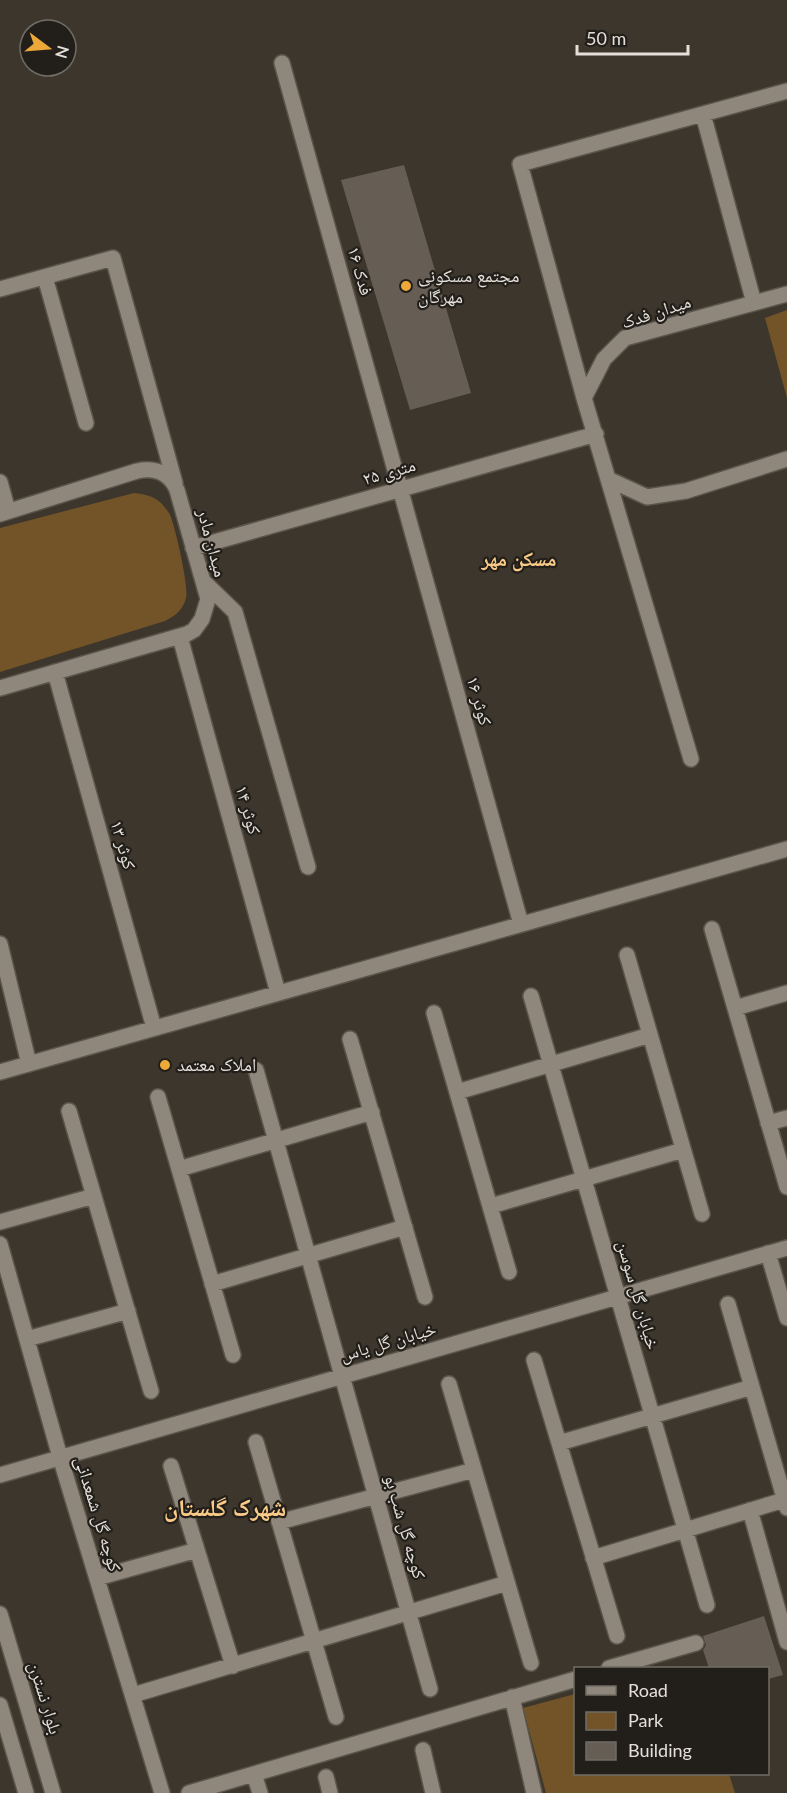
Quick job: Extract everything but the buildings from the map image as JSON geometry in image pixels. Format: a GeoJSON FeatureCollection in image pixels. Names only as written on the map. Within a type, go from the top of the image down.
{"type":"FeatureCollection","features":[{"type":"Feature","properties":{"kind":"street","name":"فدک ۱۶"},"geometry":{"type":"LineString","coordinates":[[282,63],[400,489]]}},
{"type":"Feature","properties":{"kind":"street"},"geometry":{"type":"LineString","coordinates":[[691,759],[584,398],[520,164],[787,91]]}},
{"type":"Feature","properties":{"kind":"street"},"geometry":{"type":"LineString","coordinates":[[703,114],[754,303]]}},
{"type":"Feature","properties":{"kind":"street"},"geometry":{"type":"LineString","coordinates":[[0,290],[113,258],[177,490]]}},
{"type":"Feature","properties":{"kind":"street"},"geometry":{"type":"LineString","coordinates":[[45,277],[86,423]]}},
{"type":"Feature","properties":{"kind":"street","name":"میدان فدک"},"geometry":{"type":"LineString","coordinates":[[584,398],[604,359],[626,338],[787,294]]}},
{"type":"Feature","properties":{"kind":"street","name":"۲۵ متری"},"geometry":{"type":"LineString","coordinates":[[193,548],[596,434]]}},
{"type":"Feature","properties":{"kind":"street"},"geometry":{"type":"LineString","coordinates":[[608,479],[647,497],[686,491],[787,459]]}},
{"type":"Feature","properties":{"kind":"street","name":"میدان مادر"},"geometry":{"type":"LineString","coordinates":[[0,688],[180,637],[194,630],[202,619],[208,599],[175,484],[158,471],[144,470],[4,512]]}},
{"type":"Feature","properties":{"kind":"street"},"geometry":{"type":"LineString","coordinates":[[0,482],[4,512]]}},
{"type":"Feature","properties":{"kind":"street","name":"کوثر ۱۶"},"geometry":{"type":"LineString","coordinates":[[400,489],[521,924]]}},
{"type":"Feature","properties":{"kind":"street"},"geometry":{"type":"LineString","coordinates":[[203,582],[235,612],[308,867]]}},
{"type":"Feature","properties":{"kind":"street","name":"کوثر ۱۴"},"geometry":{"type":"LineString","coordinates":[[180,637],[278,993]]}},
{"type":"Feature","properties":{"kind":"street","name":"کوثر ۱۳"},"geometry":{"type":"LineString","coordinates":[[55,672],[154,1028]]}},
{"type":"Feature","properties":{"kind":"street"},"geometry":{"type":"LineString","coordinates":[[0,1072],[787,849]]}},
{"type":"Feature","properties":{"kind":"street"},"geometry":{"type":"LineString","coordinates":[[712,929],[787,1187]]}},
{"type":"Feature","properties":{"kind":"street"},"geometry":{"type":"LineString","coordinates":[[0,944],[29,1064]]}},
{"type":"Feature","properties":{"kind":"street"},"geometry":{"type":"LineString","coordinates":[[627,955],[702,1214]]}},
{"type":"Feature","properties":{"kind":"street","name":"خیابان گل سوسن"},"geometry":{"type":"LineString","coordinates":[[531,996],[706,1605]]}},
{"type":"Feature","properties":{"kind":"street"},"geometry":{"type":"LineString","coordinates":[[735,1008],[786,997]]}},
{"type":"Feature","properties":{"kind":"street"},"geometry":{"type":"LineString","coordinates":[[434,1013],[509,1272]]}},
{"type":"Feature","properties":{"kind":"street"},"geometry":{"type":"LineString","coordinates":[[457,1092],[650,1035]]}},
{"type":"Feature","properties":{"kind":"street"},"geometry":{"type":"LineString","coordinates":[[350,1039],[425,1297]]}},
{"type":"Feature","properties":{"kind":"street","name":"کوچه گل شب بو"},"geometry":{"type":"LineString","coordinates":[[256,1070],[430,1689]]}},
{"type":"Feature","properties":{"kind":"street"},"geometry":{"type":"LineString","coordinates":[[158,1097],[233,1355]]}},
{"type":"Feature","properties":{"kind":"street"},"geometry":{"type":"LineString","coordinates":[[69,1111],[151,1391]]}},
{"type":"Feature","properties":{"kind":"street"},"geometry":{"type":"LineString","coordinates":[[179,1169],[372,1112]]}},
{"type":"Feature","properties":{"kind":"street"},"geometry":{"type":"LineString","coordinates":[[768,1123],[787,1118]]}},
{"type":"Feature","properties":{"kind":"street"},"geometry":{"type":"LineString","coordinates":[[491,1206],[683,1150]]}},
{"type":"Feature","properties":{"kind":"street"},"geometry":{"type":"LineString","coordinates":[[0,1222],[94,1196]]}},
{"type":"Feature","properties":{"kind":"street"},"geometry":{"type":"LineString","coordinates":[[212,1284],[405,1227]]}},
{"type":"Feature","properties":{"kind":"street","name":"کوچه گل شمعدانی"},"geometry":{"type":"LineString","coordinates":[[0,1244],[60,1457],[162,1793]]}},
{"type":"Feature","properties":{"kind":"street","name":"خیابان گل یاس"},"geometry":{"type":"LineString","coordinates":[[0,1475],[768,1253],[786,1251]]}},
{"type":"Feature","properties":{"kind":"street"},"geometry":{"type":"LineString","coordinates":[[768,1253],[787,1318]]}},
{"type":"Feature","properties":{"kind":"street"},"geometry":{"type":"LineString","coordinates":[[593,1558],[750,1510],[786,1504],[728,1304]]}},
{"type":"Feature","properties":{"kind":"street"},"geometry":{"type":"LineString","coordinates":[[27,1339],[128,1311]]}},
{"type":"Feature","properties":{"kind":"street"},"geometry":{"type":"LineString","coordinates":[[534,1360],[617,1636]]}},
{"type":"Feature","properties":{"kind":"street"},"geometry":{"type":"LineString","coordinates":[[449,1384],[531,1663]]}},
{"type":"Feature","properties":{"kind":"street"},"geometry":{"type":"LineString","coordinates":[[559,1443],[752,1387]]}},
{"type":"Feature","properties":{"kind":"street"},"geometry":{"type":"LineString","coordinates":[[256,1442],[336,1717]]}},
{"type":"Feature","properties":{"kind":"street"},"geometry":{"type":"LineString","coordinates":[[171,1466],[233,1666]]}},
{"type":"Feature","properties":{"kind":"street"},"geometry":{"type":"LineString","coordinates":[[279,1522],[474,1470]]}},
{"type":"Feature","properties":{"kind":"street"},"geometry":{"type":"LineString","coordinates":[[750,1510],[787,1642]]}},
{"type":"Feature","properties":{"kind":"street"},"geometry":{"type":"LineString","coordinates":[[97,1578],[197,1550]]}},
{"type":"Feature","properties":{"kind":"street"},"geometry":{"type":"LineString","coordinates":[[133,1695],[507,1583]]}},
{"type":"Feature","properties":{"kind":"street","name":"بلوار نسترن"},"geometry":{"type":"LineString","coordinates":[[0,1614],[53,1793]]}},
{"type":"Feature","properties":{"kind":"street"},"geometry":{"type":"LineString","coordinates":[[612,1667],[696,1643]]}},
{"type":"Feature","properties":{"kind":"street"},"geometry":{"type":"LineString","coordinates":[[189,1793],[574,1679]]}},
{"type":"Feature","properties":{"kind":"street"},"geometry":{"type":"LineString","coordinates":[[512,1697],[534,1793]]}},
{"type":"Feature","properties":{"kind":"street"},"geometry":{"type":"LineString","coordinates":[[0,1705],[26,1793]]}},
{"type":"Feature","properties":{"kind":"street"},"geometry":{"type":"LineString","coordinates":[[423,1750],[433,1793]]}},
{"type":"Feature","properties":{"kind":"street"},"geometry":{"type":"LineString","coordinates":[[254,1774],[260,1793]]}},
{"type":"Feature","properties":{"kind":"street"},"geometry":{"type":"LineString","coordinates":[[326,1777],[330,1793]]}},
{"type":"Feature","properties":{"kind":"green space"},"geometry":{"type":"Polygon","coordinates":[[[787,310],[787,398],[765,318],[787,310]]]}},
{"type":"Feature","properties":{"kind":"green space"},"geometry":{"type":"Polygon","coordinates":[[[134,493],[157,500],[172,519],[181,556],[186,592],[185,602],[181,609],[165,621],[0,672],[0,528],[134,493]]]}},
{"type":"Feature","properties":{"kind":"green space"},"geometry":{"type":"Polygon","coordinates":[[[574,1694],[574,1775],[729,1775],[735,1793],[546,1793],[523,1708],[574,1694]]]}},
{"type":"Feature","properties":{"kind":"place","name":"مجتمع مسکونی مهرگان"},"geometry":{"type":"Point","coordinates":[406,286]}},
{"type":"Feature","properties":{"kind":"place","name":"املاک معتمد"},"geometry":{"type":"Point","coordinates":[165,1065]}},
{"type":"Feature","properties":{"kind":"district","name":"مسکن مهر"},"geometry":{"type":"Point","coordinates":[519,559]}},
{"type":"Feature","properties":{"kind":"district","name":"شهرک گلستان"},"geometry":{"type":"Point","coordinates":[225,1508]}}]}
